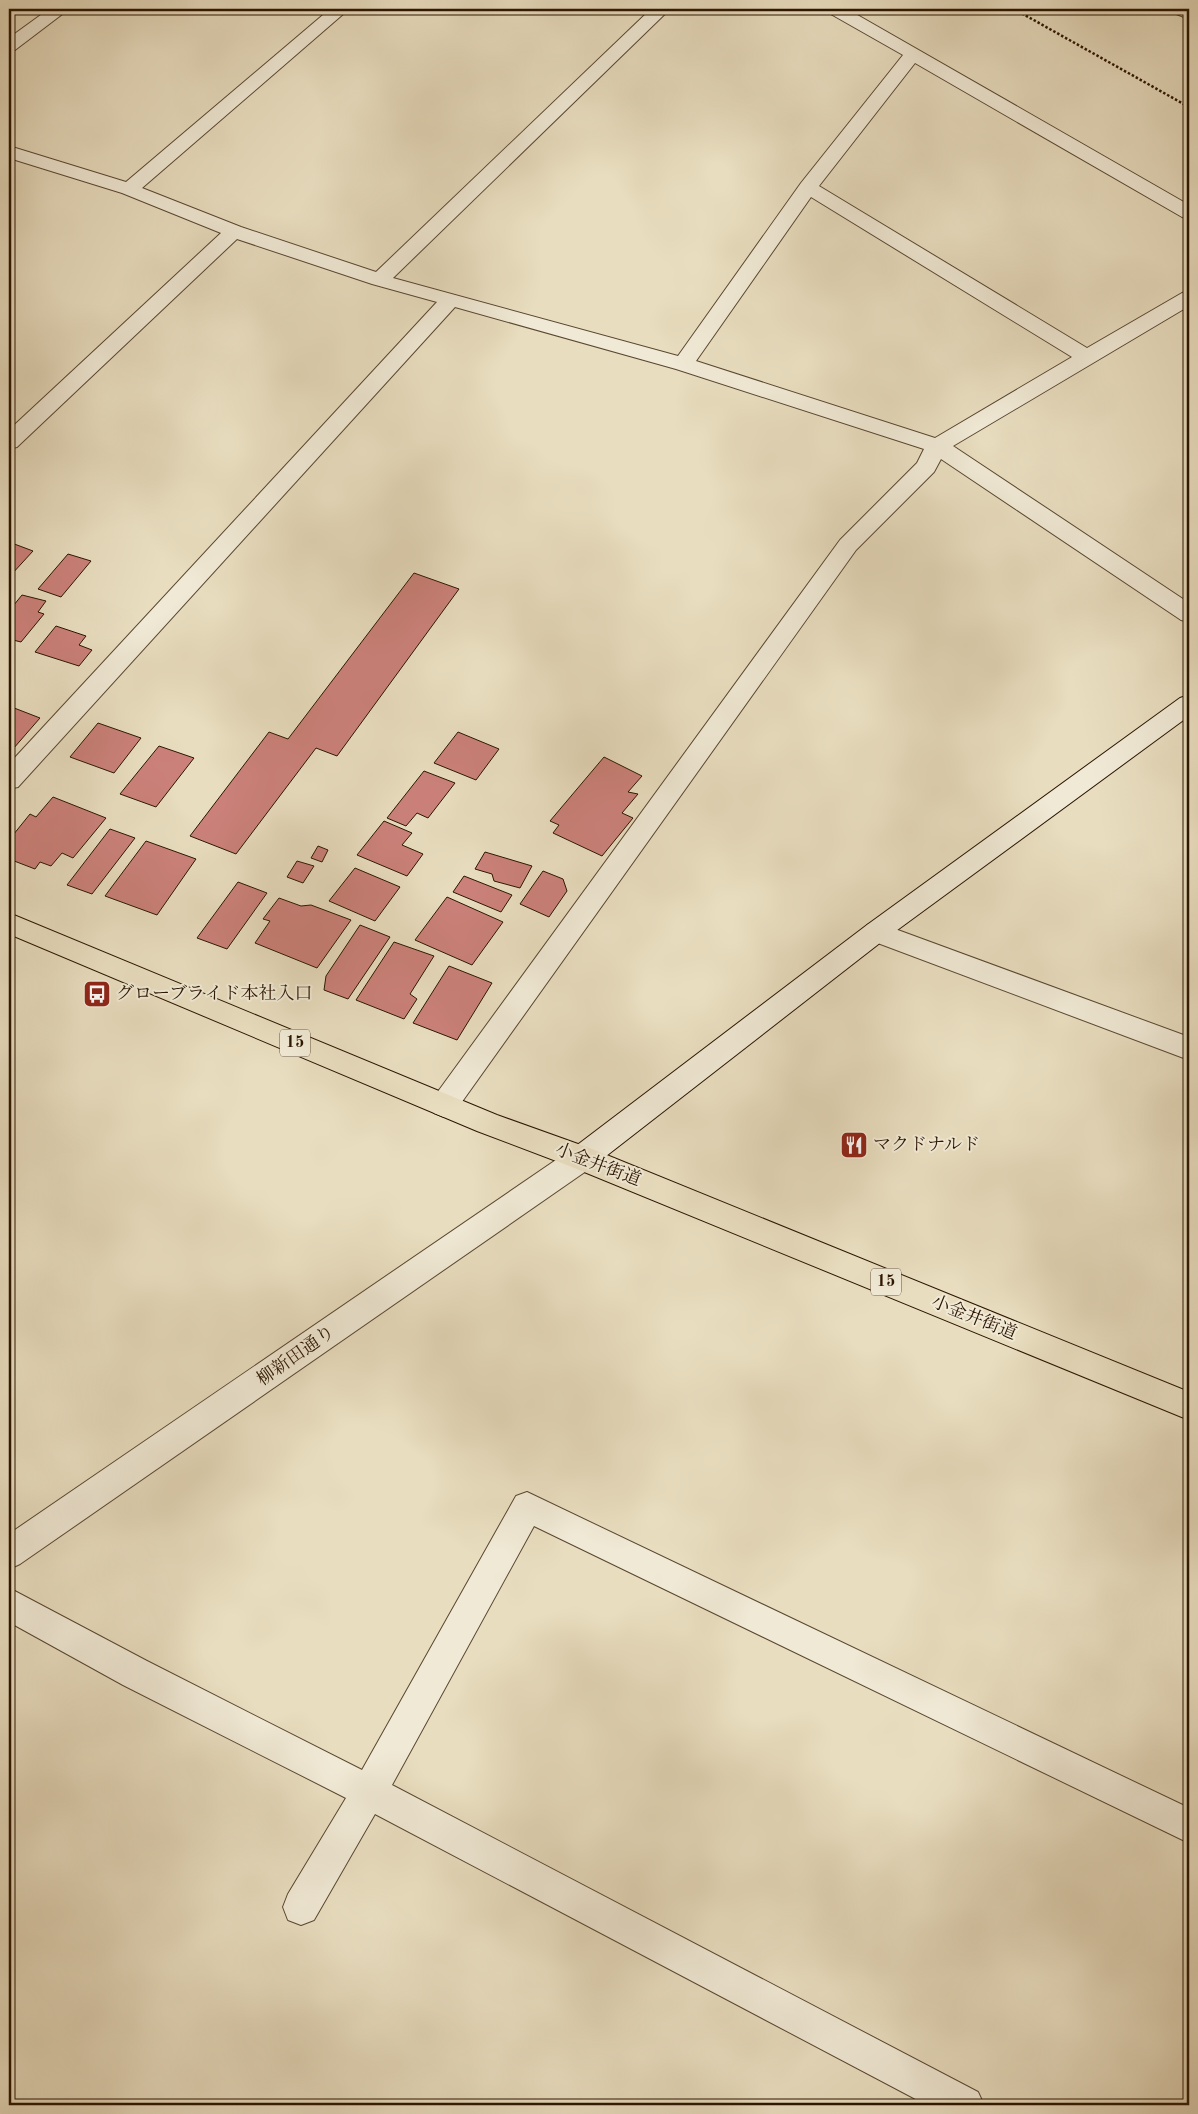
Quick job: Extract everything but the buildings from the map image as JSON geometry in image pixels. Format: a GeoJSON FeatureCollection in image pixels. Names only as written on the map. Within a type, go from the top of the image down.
{"type":"FeatureCollection","features":[{"type":"Feature","properties":{"kind":"main road","name":"小金井街道"},"geometry":{"type":"LineString","coordinates":[[9,923],[444,1105],[582,1158],[1189,1406]]}},
{"type":"Feature","properties":{"kind":"street"},"geometry":{"type":"LineString","coordinates":[[9,46],[60,9]]}},
{"type":"Feature","properties":{"kind":"street"},"geometry":{"type":"LineString","coordinates":[[129,189],[340,9]]}},
{"type":"Feature","properties":{"kind":"street"},"geometry":{"type":"LineString","coordinates":[[379,280],[660,9]]}},
{"type":"Feature","properties":{"kind":"street"},"geometry":{"type":"LineString","coordinates":[[835,9],[1189,213]]}},
{"type":"Feature","properties":{"kind":"street"},"geometry":{"type":"LineString","coordinates":[[1180,9],[1189,14]]}},
{"type":"Feature","properties":{"kind":"street"},"geometry":{"type":"LineString","coordinates":[[683,364],[808,187],[913,54]]}},
{"type":"Feature","properties":{"kind":"street"},"geometry":{"type":"LineString","coordinates":[[9,152],[129,189],[234,231],[379,280],[683,364],[937,446],[1189,614]]}},
{"type":"Feature","properties":{"kind":"street"},"geometry":{"type":"LineString","coordinates":[[808,187],[1087,357]]}},
{"type":"Feature","properties":{"kind":"street"},"geometry":{"type":"LineString","coordinates":[[9,442],[234,231]]}},
{"type":"Feature","properties":{"kind":"street"},"geometry":{"type":"LineString","coordinates":[[444,1105],[848,545],[926,467],[937,446],[1189,297]]}},
{"type":"Feature","properties":{"kind":"street"},"geometry":{"type":"LineString","coordinates":[[9,780],[450,300]]}},
{"type":"Feature","properties":{"kind":"street","name":"柳新田通り"},"geometry":{"type":"LineString","coordinates":[[9,1553],[582,1158],[876,932],[1189,704]]}},
{"type":"Feature","properties":{"kind":"street"},"geometry":{"type":"LineString","coordinates":[[876,932],[1189,1049]]}},
{"type":"Feature","properties":{"kind":"street"},"geometry":{"type":"LineString","coordinates":[[301,1907],[368,1792],[527,1507],[1189,1826]]}},
{"type":"Feature","properties":{"kind":"street"},"geometry":{"type":"LineString","coordinates":[[9,1604],[135,1673],[368,1792],[965,2105]]}},
{"type":"Feature","properties":{"kind":"path"},"geometry":{"type":"LineString","coordinates":[[1014,9],[1189,107]]}},
{"type":"Feature","properties":{"kind":"place","name":"グローブライド本社入口"},"geometry":{"type":"Point","coordinates":[97,994]}},
{"type":"Feature","properties":{"kind":"place","name":"マクドナルド"},"geometry":{"type":"Point","coordinates":[854,1145]}}]}
